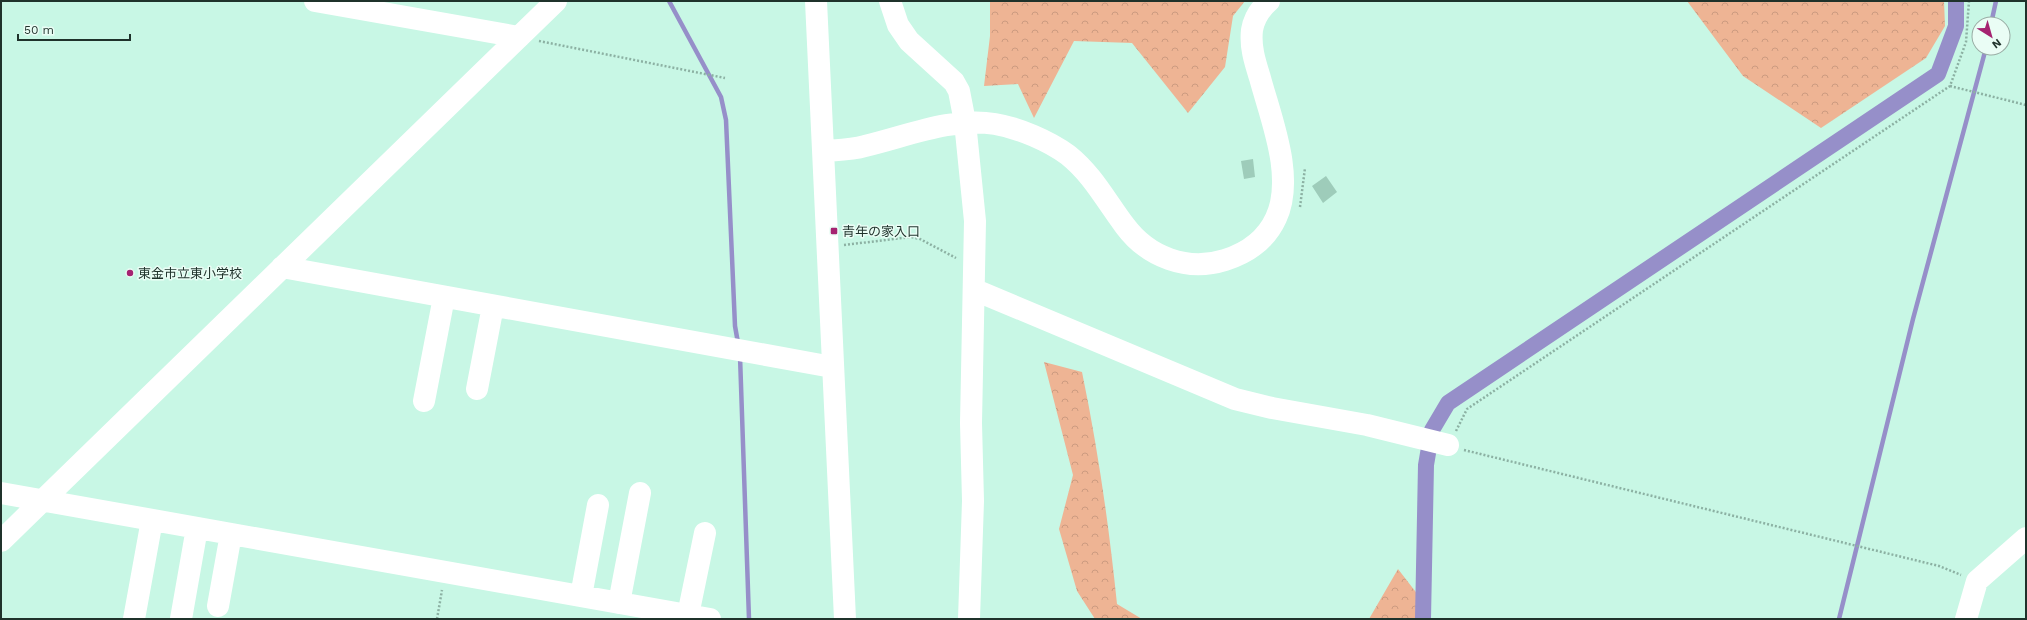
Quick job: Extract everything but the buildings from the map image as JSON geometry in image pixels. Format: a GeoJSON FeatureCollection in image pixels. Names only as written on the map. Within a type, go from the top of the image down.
{"type":"FeatureCollection","features":[{"type":"Feature","properties":{"kind":"street"},"geometry":{"type":"LineString","coordinates":[[315,1],[519,38]]}},
{"type":"Feature","properties":{"kind":"street"},"geometry":{"type":"LineString","coordinates":[[1,541],[556,1]]}},
{"type":"Feature","properties":{"kind":"street"},"geometry":{"type":"LineString","coordinates":[[816,1],[829,247],[832,367],[845,619]]}},
{"type":"Feature","properties":{"kind":"street"},"geometry":{"type":"LineString","coordinates":[[890,1],[898,25],[909,41],[954,82],[959,91],[965,122],[975,221],[976,268],[971,423],[973,501],[970,619]]}},
{"type":"Feature","properties":{"kind":"street"},"geometry":{"type":"LineString","coordinates":[[824,151],[863,147],[940,126],[965,122],[1003,126],[1044,140],[1068,155],[1091,176],[1126,227],[1146,247],[1164,258],[1187,265],[1214,264],[1241,255],[1261,241],[1275,220],[1281,206],[1284,185],[1281,159],[1252,50],[1252,29],[1259,10],[1269,1]]}},
{"type":"Feature","properties":{"kind":"street"},"geometry":{"type":"LineString","coordinates":[[282,267],[832,367]]}},
{"type":"Feature","properties":{"kind":"street"},"geometry":{"type":"LineString","coordinates":[[975,290],[1235,399],[1272,408],[1367,425],[1448,446]]}},
{"type":"Feature","properties":{"kind":"street"},"geometry":{"type":"LineString","coordinates":[[424,401],[444,297]]}},
{"type":"Feature","properties":{"kind":"street"},"geometry":{"type":"LineString","coordinates":[[477,389],[493,306]]}},
{"type":"Feature","properties":{"kind":"street"},"geometry":{"type":"LineString","coordinates":[[1,493],[710,619]]}},
{"type":"Feature","properties":{"kind":"street"},"geometry":{"type":"LineString","coordinates":[[619,603],[640,493]]}},
{"type":"Feature","properties":{"kind":"street"},"geometry":{"type":"LineString","coordinates":[[581,596],[598,505]]}},
{"type":"Feature","properties":{"kind":"street"},"geometry":{"type":"LineString","coordinates":[[134,619],[152,520]]}},
{"type":"Feature","properties":{"kind":"street"},"geometry":{"type":"LineString","coordinates":[[180,619],[197,528]]}},
{"type":"Feature","properties":{"kind":"street"},"geometry":{"type":"LineString","coordinates":[[688,615],[705,533]]}},
{"type":"Feature","properties":{"kind":"street"},"geometry":{"type":"LineString","coordinates":[[218,606],[231,534]]}},
{"type":"Feature","properties":{"kind":"street"},"geometry":{"type":"LineString","coordinates":[[1966,619],[1977,581],[2026,538]]}},
{"type":"Feature","properties":{"kind":"path"},"geometry":{"type":"LineString","coordinates":[[1968,1],[1966,42],[1950,86],[1467,409],[1448,446],[1939,566],[1977,581]]}},
{"type":"Feature","properties":{"kind":"path"},"geometry":{"type":"LineString","coordinates":[[519,38],[725,78]]}},
{"type":"Feature","properties":{"kind":"path"},"geometry":{"type":"LineString","coordinates":[[1950,86],[2026,105]]}},
{"type":"Feature","properties":{"kind":"path"},"geometry":{"type":"LineString","coordinates":[[829,247],[911,238],[920,239],[976,268]]}},
{"type":"Feature","properties":{"kind":"path"},"geometry":{"type":"LineString","coordinates":[[437,619],[446,572]]}},
{"type":"Feature","properties":{"kind":"green space"},"geometry":{"type":"Polygon","coordinates":[[[990,1],[1245,1],[1233,16],[1225,67],[1188,113],[1132,43],[1074,41],[1034,118],[1018,84],[984,86],[990,36],[990,1]]]}},
{"type":"Feature","properties":{"kind":"green space"},"geometry":{"type":"Polygon","coordinates":[[[1687,1],[1944,1],[1945,26],[1926,58],[1821,128],[1743,76],[1687,1]]]}},
{"type":"Feature","properties":{"kind":"green space"},"geometry":{"type":"Polygon","coordinates":[[[1044,362],[1082,372],[1102,488],[1117,604],[1142,619],[1095,619],[1077,591],[1059,529],[1073,475],[1044,362]]]}},
{"type":"Feature","properties":{"kind":"green space"},"geometry":{"type":"Polygon","coordinates":[[[1398,569],[1422,600],[1421,619],[1369,619],[1398,569]]]}},
{"type":"Feature","properties":{"kind":"waterway"},"geometry":{"type":"LineString","coordinates":[[669,1],[721,97],[726,120],[735,326],[738,343]]}},
{"type":"Feature","properties":{"kind":"waterway"},"geometry":{"type":"LineString","coordinates":[[1423,619],[1426,465],[1432,430],[1448,403],[1938,74],[1956,26],[1956,1]]}},
{"type":"Feature","properties":{"kind":"waterway"},"geometry":{"type":"LineString","coordinates":[[1993,16],[1996,1]]}},
{"type":"Feature","properties":{"kind":"waterway"},"geometry":{"type":"LineString","coordinates":[[1839,619],[1913,319],[1984,56]]}},
{"type":"Feature","properties":{"kind":"waterway"},"geometry":{"type":"LineString","coordinates":[[740,356],[749,619]]}},
{"type":"Feature","properties":{"kind":"place","name":"青年の家入口"},"geometry":{"type":"Point","coordinates":[834,231]}},
{"type":"Feature","properties":{"kind":"place","name":"東金市立東小学校"},"geometry":{"type":"Point","coordinates":[130,273]}}]}
